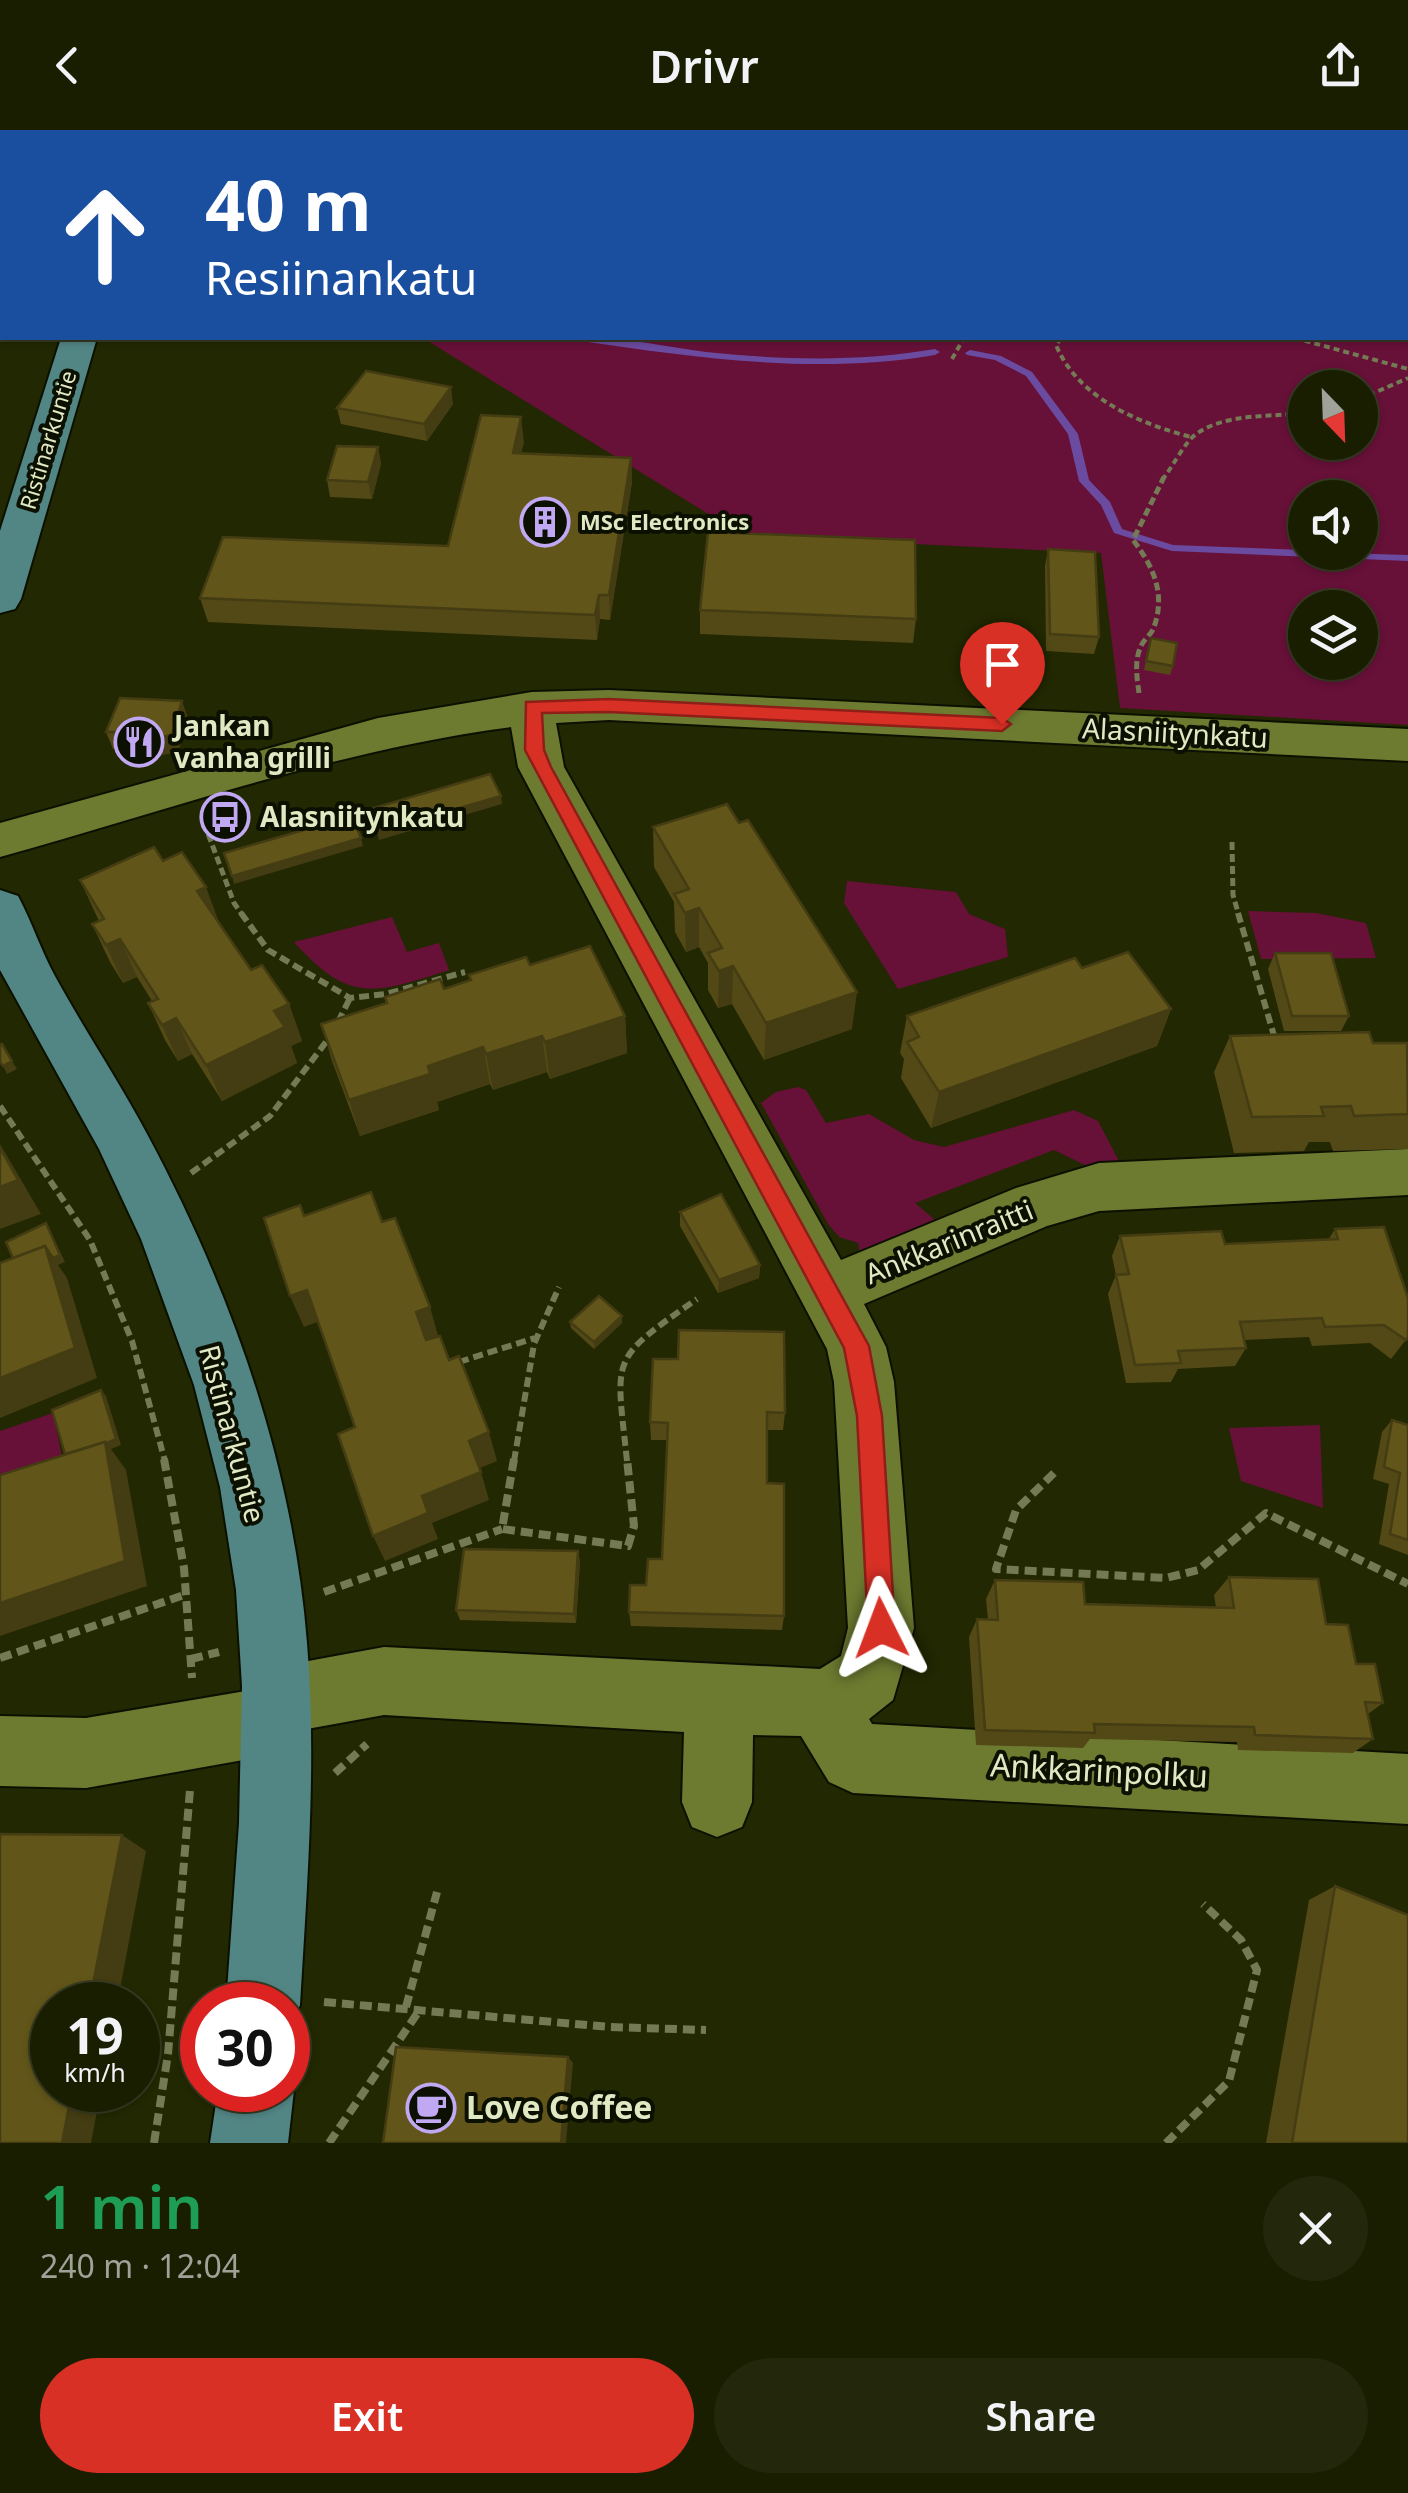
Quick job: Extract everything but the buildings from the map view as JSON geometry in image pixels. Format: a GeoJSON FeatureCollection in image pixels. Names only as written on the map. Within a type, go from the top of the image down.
{"type":"FeatureCollection","features":[{"type":"Feature","properties":{"kind":"main road","name":"Ristinarkuntie"},"geometry":{"type":"LineString","coordinates":[[0,599],[79,340]]}},
{"type":"Feature","properties":{"kind":"main road","name":"Ristinarkuntie"},"geometry":{"type":"LineString","coordinates":[[0,910],[26,973],[132,1156],[206,1331],[256,1518],[274,1639],[289,1982]]}},
{"type":"Feature","properties":{"kind":"main road"},"geometry":{"type":"LineString","coordinates":[[249,2143],[253,2112]]}},
{"type":"Feature","properties":{"kind":"street","name":"Alasniitynkatu"},"geometry":{"type":"LineString","coordinates":[[0,840],[416,725],[532,706],[609,705],[1408,745]]}},
{"type":"Feature","properties":{"kind":"street"},"geometry":{"type":"LineString","coordinates":[[532,706],[535,750],[541,767],[828,1292]]}},
{"type":"Feature","properties":{"kind":"street","name":"Ankkarinraitti"},"geometry":{"type":"LineString","coordinates":[[0,1751],[86,1753],[192,1766],[276,1735],[384,1681],[719,1700],[820,1703],[840,1698],[869,1676],[881,1628],[864,1382],[856,1346],[828,1292],[1036,1205],[1100,1187],[1408,1172]]}},
{"type":"Feature","properties":{"kind":"street"},"geometry":{"type":"LineString","coordinates":[[717,1802],[719,1700]]}},
{"type":"Feature","properties":{"kind":"street","name":"Ankkarinpolku"},"geometry":{"type":"LineString","coordinates":[[820,1703],[853,1758],[1408,1789]]}},
{"type":"Feature","properties":{"kind":"path"},"geometry":{"type":"LineString","coordinates":[[952,359],[963,340]]}},
{"type":"Feature","properties":{"kind":"path"},"geometry":{"type":"LineString","coordinates":[[1060,340],[1056,345],[1059,358],[1102,399],[1166,432],[1190,437]]}},
{"type":"Feature","properties":{"kind":"path"},"geometry":{"type":"LineString","coordinates":[[1303,340],[1408,369]]}},
{"type":"Feature","properties":{"kind":"path"},"geometry":{"type":"LineString","coordinates":[[1378,391],[1408,378]]}},
{"type":"Feature","properties":{"kind":"path"},"geometry":{"type":"LineString","coordinates":[[1143,731],[1136,669],[1141,645],[1154,629],[1158,590],[1155,569],[1133,540],[1135,531],[1190,437],[1216,423],[1288,416]]}},
{"type":"Feature","properties":{"kind":"path"},"geometry":{"type":"LineString","coordinates":[[186,828],[214,820]]}},
{"type":"Feature","properties":{"kind":"path"},"geometry":{"type":"LineString","coordinates":[[204,823],[234,904],[268,950],[350,998],[386,994],[466,972]]}},
{"type":"Feature","properties":{"kind":"path"},"geometry":{"type":"LineString","coordinates":[[1232,842],[1233,895],[1276,1044]]}},
{"type":"Feature","properties":{"kind":"path"},"geometry":{"type":"LineString","coordinates":[[186,1176],[250,1138],[290,1098],[350,998]]}},
{"type":"Feature","properties":{"kind":"path"},"geometry":{"type":"LineString","coordinates":[[0,1106],[90,1238],[126,1328],[156,1431],[184,1595],[192,1766],[168,2054],[154,2143]]}},
{"type":"Feature","properties":{"kind":"path"},"geometry":{"type":"LineString","coordinates":[[502,1529],[536,1338],[558,1287]]}},
{"type":"Feature","properties":{"kind":"path"},"geometry":{"type":"LineString","coordinates":[[317,1594],[502,1529],[628,1546],[634,1526],[618,1376],[633,1344],[697,1299]]}},
{"type":"Feature","properties":{"kind":"path"},"geometry":{"type":"LineString","coordinates":[[459,1362],[536,1338]]}},
{"type":"Feature","properties":{"kind":"path"},"geometry":{"type":"LineString","coordinates":[[1054,1473],[1016,1510],[996,1570],[1166,1578],[1198,1570],[1266,1513],[1408,1584]]}},
{"type":"Feature","properties":{"kind":"path"},"geometry":{"type":"LineString","coordinates":[[0,1658],[184,1595]]}},
{"type":"Feature","properties":{"kind":"path"},"geometry":{"type":"LineString","coordinates":[[192,1766],[276,1735],[331,1777],[369,1742],[383,1737]]}},
{"type":"Feature","properties":{"kind":"path"},"geometry":{"type":"LineString","coordinates":[[406,2007],[436,1892]]}},
{"type":"Feature","properties":{"kind":"path"},"geometry":{"type":"LineString","coordinates":[[1166,2143],[1230,2080],[1257,1970],[1241,1940],[1204,1904]]}},
{"type":"Feature","properties":{"kind":"path"},"geometry":{"type":"LineString","coordinates":[[310,2005],[406,2007],[610,2027],[706,2030]]}},
{"type":"Feature","properties":{"kind":"path"},"geometry":{"type":"LineString","coordinates":[[329,2143],[421,2008]]}},
{"type":"Feature","properties":{"kind":"shaded area"},"geometry":{"type":"Polygon","coordinates":[[[426,340],[1408,340],[1408,725],[1120,708],[1101,553],[744,536],[426,340]]]}},
{"type":"Feature","properties":{"kind":"shaded area"},"geometry":{"type":"Polygon","coordinates":[[[847,881],[956,892],[969,914],[1005,929],[1008,957],[898,989],[844,903],[847,881]]]}},
{"type":"Feature","properties":{"kind":"shaded area"},"geometry":{"type":"Polygon","coordinates":[[[1248,911],[1316,913],[1366,923],[1376,958],[1261,959],[1248,911]]]}},
{"type":"Feature","properties":{"kind":"shaded area"},"geometry":{"type":"Polygon","coordinates":[[[392,917],[407,952],[439,943],[449,970],[401,984],[364,988],[331,976],[294,942],[392,917]]]}},
{"type":"Feature","properties":{"kind":"shaded area"},"geometry":{"type":"Polygon","coordinates":[[[798,1087],[806,1090],[826,1123],[869,1114],[914,1140],[944,1147],[1074,1110],[1098,1121],[1118,1159],[1116,1169],[1093,1169],[1054,1150],[915,1203],[935,1220],[935,1227],[860,1253],[858,1243],[839,1237],[828,1224],[761,1103],[776,1092],[798,1087]]]}},
{"type":"Feature","properties":{"kind":"shaded area"},"geometry":{"type":"Polygon","coordinates":[[[53,1413],[64,1466],[0,1484],[0,1431],[53,1413]]]}},
{"type":"Feature","properties":{"kind":"shaded area"},"geometry":{"type":"Polygon","coordinates":[[[1320,1425],[1323,1508],[1241,1481],[1229,1428],[1320,1425]]]}},
{"type":"Feature","properties":{"kind":"waterway"},"geometry":{"type":"LineString","coordinates":[[595,340],[806,362],[896,359],[935,352]]}},
{"type":"Feature","properties":{"kind":"waterway"},"geometry":{"type":"LineString","coordinates":[[970,353],[998,358],[1029,374],[1073,434],[1084,481],[1106,504],[1118,531],[1172,548],[1408,558]]}},
{"type":"Feature","properties":{"kind":"place","name":"MSc Electronics"},"geometry":{"type":"Point","coordinates":[545,522]}},
{"type":"Feature","properties":{"kind":"place","name":"Jankan vanha grilli"},"geometry":{"type":"Point","coordinates":[139,742]}},
{"type":"Feature","properties":{"kind":"place","name":"Alasniitynkatu"},"geometry":{"type":"Point","coordinates":[225,817]}},
{"type":"Feature","properties":{"kind":"place","name":"Love Coffee"},"geometry":{"type":"Point","coordinates":[431,2108]}},
{"type":"Feature","properties":{"kind":"route"},"geometry":{"type":"LineString","coordinates":[[881,1628],[870,1416],[856,1346],[541,767],[535,750],[532,706],[609,705],[1002,724]]}}]}
